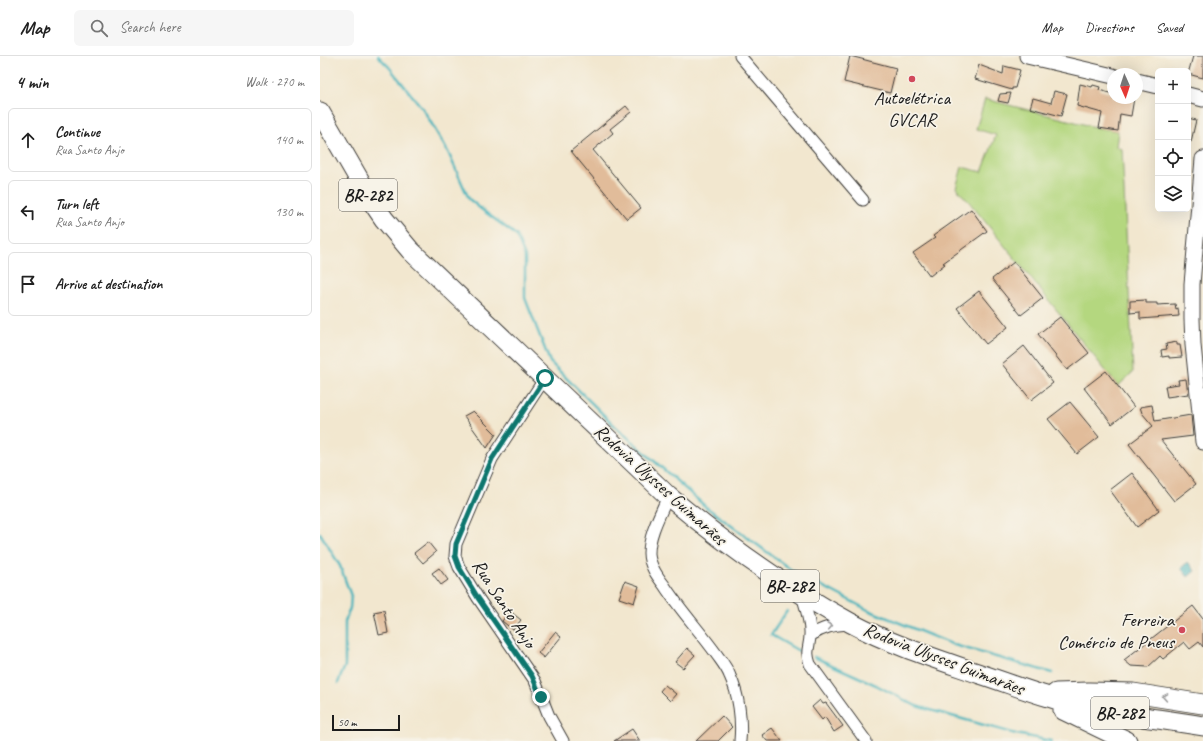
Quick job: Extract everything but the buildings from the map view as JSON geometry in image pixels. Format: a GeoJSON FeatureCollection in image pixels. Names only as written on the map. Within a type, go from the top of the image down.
{"type":"FeatureCollection","features":[{"type":"Feature","properties":{"kind":"highway","name":"Rodovia Ulysses Guimarães"},"geometry":{"type":"LineString","coordinates":[[320,112],[371,200],[395,234],[410,250],[668,496],[736,550],[802,594],[852,623],[921,653],[1039,694],[1064,701],[1114,713],[1203,726]]}},
{"type":"Feature","properties":{"kind":"highway"},"geometry":{"type":"LineString","coordinates":[[979,673],[1020,697],[1067,711],[1127,741]]}},
{"type":"Feature","properties":{"kind":"highway"},"geometry":{"type":"LineString","coordinates":[[1039,694],[1089,692],[1132,693],[1203,704]]}},
{"type":"Feature","properties":{"kind":"street"},"geometry":{"type":"LineString","coordinates":[[740,56],[863,200]]}},
{"type":"Feature","properties":{"kind":"street"},"geometry":{"type":"LineString","coordinates":[[1027,56],[1107,75]]}},
{"type":"Feature","properties":{"kind":"street"},"geometry":{"type":"LineString","coordinates":[[1143,83],[1155,85]]}},
{"type":"Feature","properties":{"kind":"street"},"geometry":{"type":"LineString","coordinates":[[1191,95],[1203,99]]}},
{"type":"Feature","properties":{"kind":"street"},"geometry":{"type":"LineString","coordinates":[[1203,159],[1192,284],[1192,319],[1203,442]]}},
{"type":"Feature","properties":{"kind":"street","name":"Rua Santo Anjo"},"geometry":{"type":"LineString","coordinates":[[545,378],[492,459],[454,550],[456,562],[478,598],[535,681],[549,716],[564,741]]}},
{"type":"Feature","properties":{"kind":"street"},"geometry":{"type":"LineString","coordinates":[[668,496],[654,530],[649,552],[650,560],[653,568],[667,591],[711,646],[730,676],[738,704],[741,731],[740,741]]}},
{"type":"Feature","properties":{"kind":"street"},"geometry":{"type":"LineString","coordinates":[[802,594],[810,636],[807,652],[811,668],[866,741]]}},
{"type":"Feature","properties":{"kind":"street"},"geometry":{"type":"LineString","coordinates":[[810,636],[819,629],[852,623]]}},
{"type":"Feature","properties":{"kind":"green space"},"geometry":{"type":"Polygon","coordinates":[[[985,99],[1099,128],[1118,131],[1116,147],[1122,149],[1133,372],[1118,386],[970,203],[956,188],[962,167],[982,172],[996,135],[976,129],[985,99]]]}},
{"type":"Feature","properties":{"kind":"water"},"geometry":{"type":"Polygon","coordinates":[[[1188,562],[1195,571],[1188,577],[1181,568],[1188,562]]]}},
{"type":"Feature","properties":{"kind":"waterway"},"geometry":{"type":"LineString","coordinates":[[378,56],[389,67],[423,109],[448,152],[469,199],[516,235],[525,257],[525,298],[550,362],[616,427],[706,507],[790,569],[868,610],[954,645],[1052,673]]}},
{"type":"Feature","properties":{"kind":"waterway"},"geometry":{"type":"LineString","coordinates":[[320,533],[340,566],[351,596],[350,608],[345,622],[345,666],[338,683]]}},
{"type":"Feature","properties":{"kind":"waterway"},"geometry":{"type":"LineString","coordinates":[[787,611],[771,635],[799,651]]}},
{"type":"Feature","properties":{"kind":"waterway"},"geometry":{"type":"LineString","coordinates":[[814,657],[876,685],[916,706],[1016,734],[1051,741]]}},
{"type":"Feature","properties":{"kind":"place","name":"Autoelétrica GVCAR"},"geometry":{"type":"Point","coordinates":[912,79]}},
{"type":"Feature","properties":{"kind":"place","name":"Ferreira Comércio de Pneus"},"geometry":{"type":"Point","coordinates":[1182,630]}},
{"type":"Feature","properties":{"kind":"route"},"geometry":{"type":"LineString","coordinates":[[541,697],[532,676],[478,598],[456,562],[454,550],[492,459],[545,378]]}}]}
